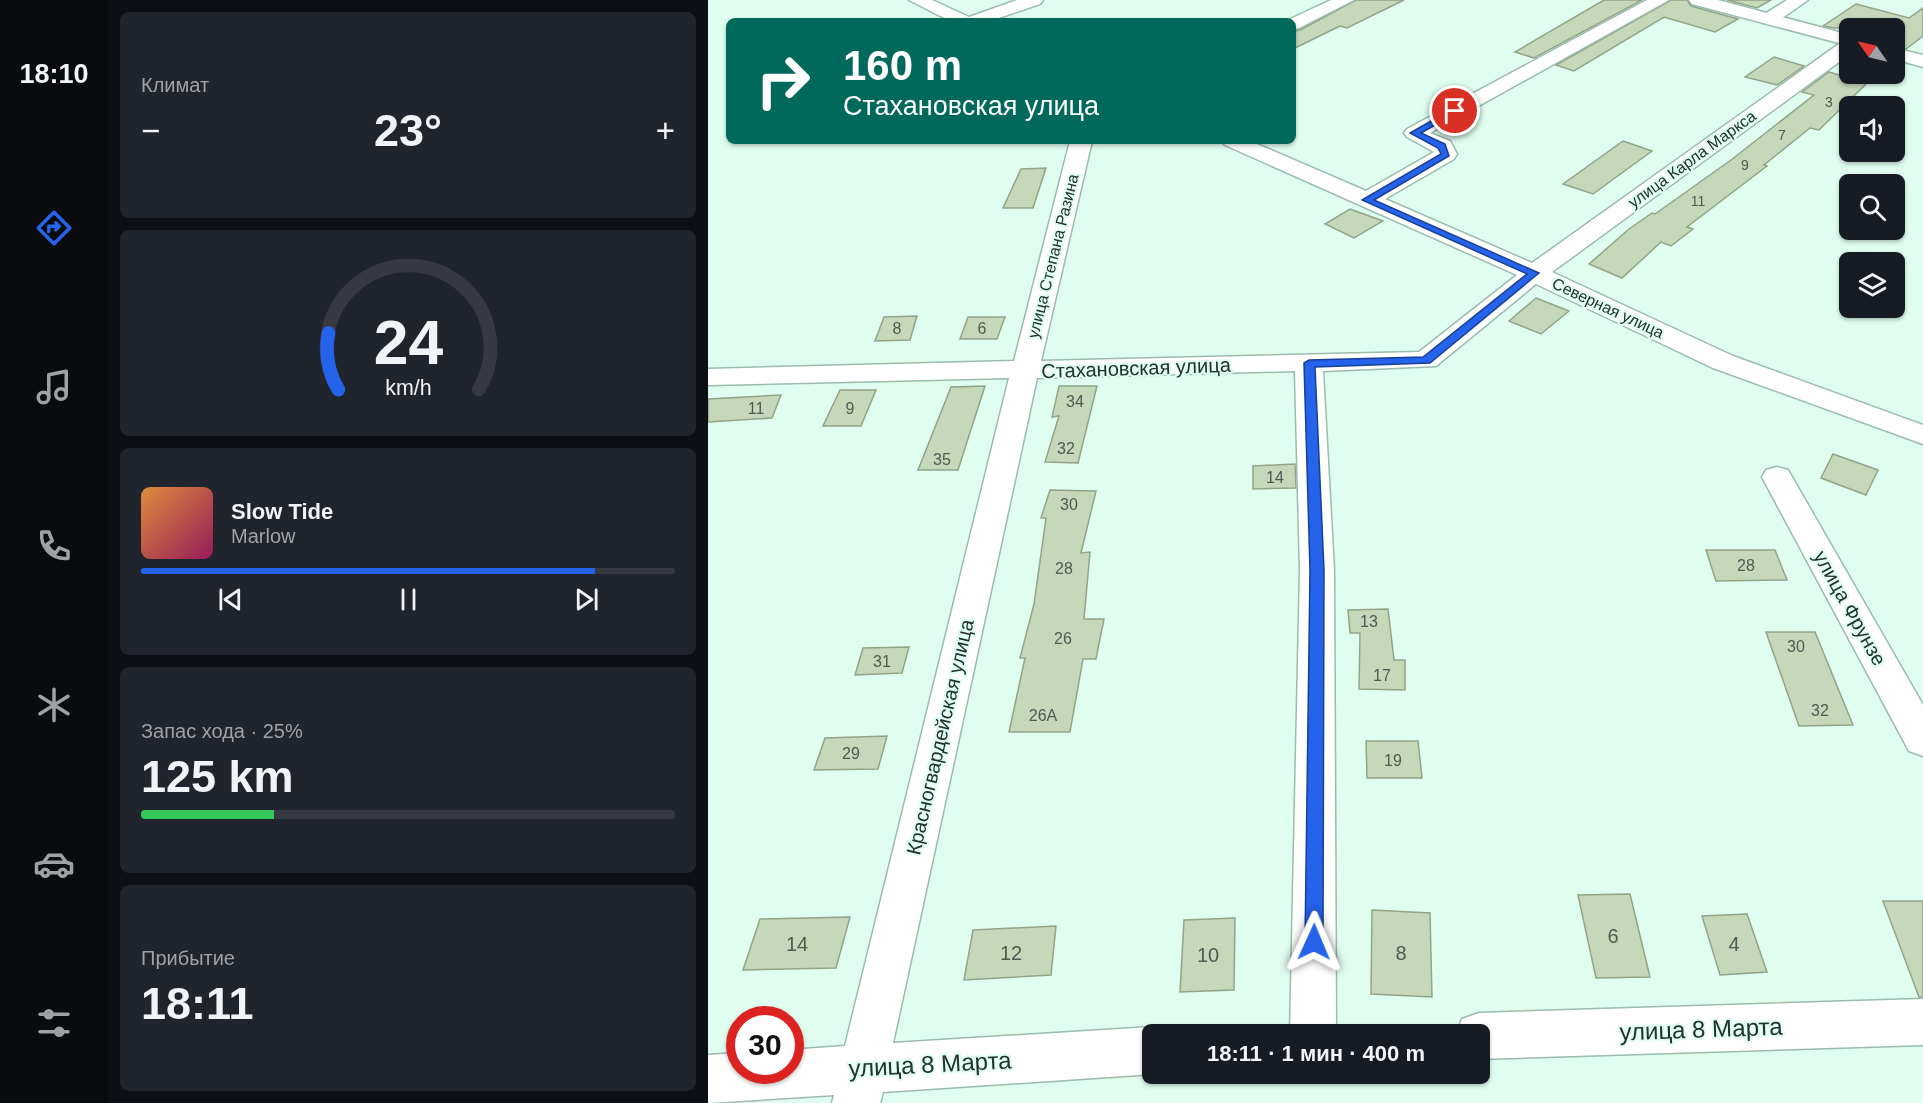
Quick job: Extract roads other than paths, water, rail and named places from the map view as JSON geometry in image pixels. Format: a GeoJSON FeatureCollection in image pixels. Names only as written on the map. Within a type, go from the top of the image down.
{"type":"FeatureCollection","features":[{"type":"Feature","properties":{"kind":"street"},"geometry":{"type":"LineString","coordinates":[[918,0],[957,18]]}},
{"type":"Feature","properties":{"kind":"street"},"geometry":{"type":"LineString","coordinates":[[982,18],[1034,0]]}},
{"type":"Feature","properties":{"kind":"street"},"geometry":{"type":"LineString","coordinates":[[1296,23],[1345,0]]}},
{"type":"Feature","properties":{"kind":"street"},"geometry":{"type":"LineString","coordinates":[[1367,200],[1446,154],[1442,146],[1414,133],[1660,0]]}},
{"type":"Feature","properties":{"kind":"street"},"geometry":{"type":"LineString","coordinates":[[1698,0],[1839,38]]}},
{"type":"Feature","properties":{"kind":"street"},"geometry":{"type":"LineString","coordinates":[[1769,19],[1799,0]]}},
{"type":"Feature","properties":{"kind":"street","name":"улица Карла Маркса"},"geometry":{"type":"LineString","coordinates":[[1534,273],[1839,53]]}},
{"type":"Feature","properties":{"kind":"street"},"geometry":{"type":"LineString","coordinates":[[1905,56],[1923,61]]}},
{"type":"Feature","properties":{"kind":"street","name":"улица Степана Разина"},"geometry":{"type":"LineString","coordinates":[[1025,371],[1080,144]]}},
{"type":"Feature","properties":{"kind":"street","name":"Северная улица"},"geometry":{"type":"LineString","coordinates":[[1239,144],[1534,273],[1723,362],[1923,435]]}},
{"type":"Feature","properties":{"kind":"street","name":"Стахановская улица"},"geometry":{"type":"LineString","coordinates":[[708,377],[1426,360],[1534,273]]}},
{"type":"Feature","properties":{"kind":"street"},"geometry":{"type":"LineString","coordinates":[[1309,363],[1317,570],[1313,1024]]}},
{"type":"Feature","properties":{"kind":"street","name":"Красногвардейская улица"},"geometry":{"type":"LineString","coordinates":[[860,1085],[1025,371]]}},
{"type":"Feature","properties":{"kind":"street","name":"улица Фрунзе"},"geometry":{"type":"LineString","coordinates":[[1777,477],[1923,740]]}},
{"type":"Feature","properties":{"kind":"street","name":"улица 8 Марта"},"geometry":{"type":"LineString","coordinates":[[1490,1036],[1923,1022]]}},
{"type":"Feature","properties":{"kind":"street","name":"улица 8 Марта"},"geometry":{"type":"LineString","coordinates":[[708,1078],[860,1085],[1142,1052]]}}]}
